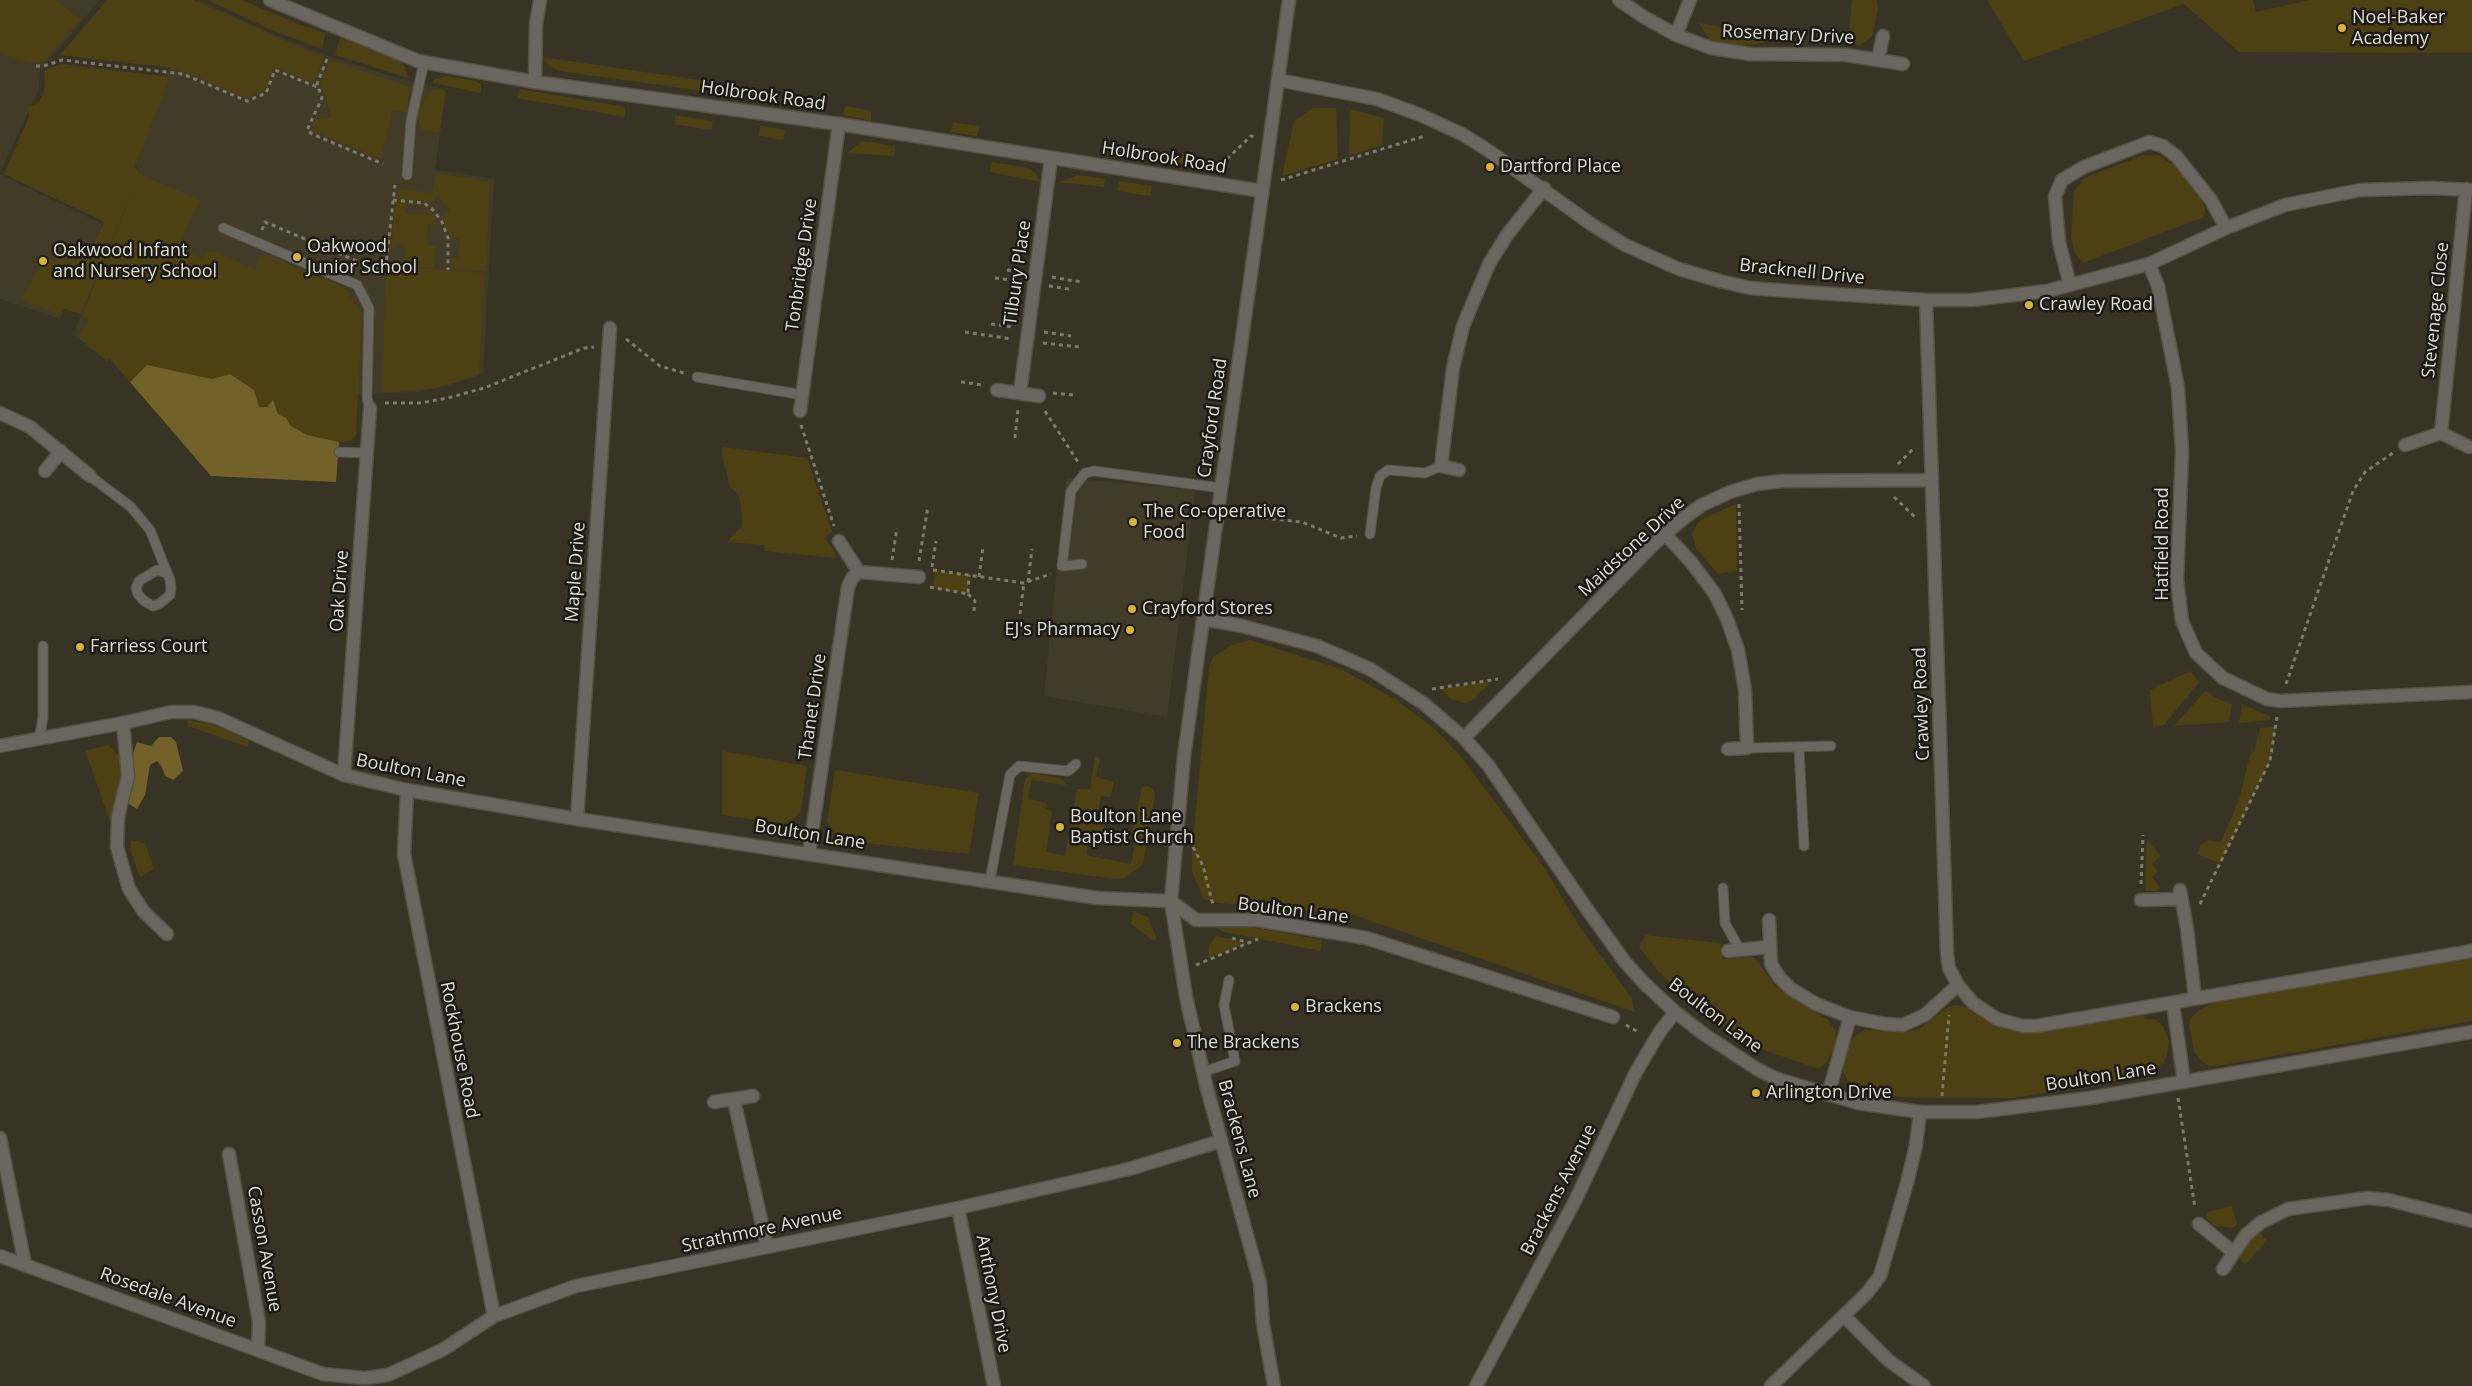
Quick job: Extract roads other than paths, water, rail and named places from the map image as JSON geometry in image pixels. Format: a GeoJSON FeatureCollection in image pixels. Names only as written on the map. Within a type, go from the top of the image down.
{"type":"FeatureCollection","features":[{"type":"Feature","properties":{"kind":"street","name":"Holbrook Road"},"geometry":{"type":"LineString","coordinates":[[270,0],[424,62],[534,82],[839,124],[1051,158],[1262,188]]}},
{"type":"Feature","properties":{"kind":"street"},"geometry":{"type":"LineString","coordinates":[[534,82],[536,24],[540,0]]}},
{"type":"Feature","properties":{"kind":"street","name":"Crayford Road"},"geometry":{"type":"LineString","coordinates":[[1171,900],[1183,765],[1216,513],[1289,0]]}},
{"type":"Feature","properties":{"kind":"street","name":"Rosemary Drive"},"geometry":{"type":"LineString","coordinates":[[1619,0],[1676,35],[1711,48],[1750,54],[1827,53],[1903,64]]}},
{"type":"Feature","properties":{"kind":"street"},"geometry":{"type":"LineString","coordinates":[[1676,35],[1690,0]]}},
{"type":"Feature","properties":{"kind":"street","name":"Rosemary Drive"},"geometry":{"type":"LineString","coordinates":[[1878,60],[1883,36]]}},
{"type":"Feature","properties":{"kind":"street","name":"Bracknell Drive"},"geometry":{"type":"LineString","coordinates":[[1278,80],[1377,99],[1450,128],[1489,151],[1544,188],[1619,242],[1679,269],[1750,288],[1926,300],[1972,300],[2012,296],[2070,285],[2149,264],[2226,228],[2285,205],[2360,190],[2403,188],[2469,190]]}},
{"type":"Feature","properties":{"kind":"street","name":"Tonbridge Drive"},"geometry":{"type":"LineString","coordinates":[[800,411],[839,124]]}},
{"type":"Feature","properties":{"kind":"street"},"geometry":{"type":"LineString","coordinates":[[2070,285],[2059,242],[2055,196],[2062,180],[2084,166],[2149,142],[2163,146],[2176,156],[2211,200],[2226,228]]}},
{"type":"Feature","properties":{"kind":"street","name":"Tilbury Place"},"geometry":{"type":"LineString","coordinates":[[1020,393],[1051,158]]}},
{"type":"Feature","properties":{"kind":"street"},"geometry":{"type":"LineString","coordinates":[[1459,470],[1441,466],[1453,368],[1463,326],[1489,264],[1507,235],[1544,188]]}},
{"type":"Feature","properties":{"kind":"street","name":"Stevenage Close"},"geometry":{"type":"LineString","coordinates":[[2441,434],[2469,190]]}},
{"type":"Feature","properties":{"kind":"street","name":"Hatfield Road"},"geometry":{"type":"LineString","coordinates":[[2149,264],[2158,286],[2178,388],[2181,422],[2177,580],[2182,621],[2196,654],[2217,673],[2245,690],[2267,699],[2280,701],[2472,692]]}},
{"type":"Feature","properties":{"kind":"street","name":"Crawley Road"},"geometry":{"type":"LineString","coordinates":[[1926,300],[1947,954],[1955,988]]}},
{"type":"Feature","properties":{"kind":"street","name":"Maple Drive"},"geometry":{"type":"LineString","coordinates":[[577,819],[610,328]]}},
{"type":"Feature","properties":{"kind":"street"},"geometry":{"type":"LineString","coordinates":[[997,390],[1039,396]]}},
{"type":"Feature","properties":{"kind":"street","name":"Oak Drive"},"geometry":{"type":"LineString","coordinates":[[344,775],[369,405]]}},
{"type":"Feature","properties":{"kind":"street"},"geometry":{"type":"LineString","coordinates":[[0,413],[30,427],[90,476]]}},
{"type":"Feature","properties":{"kind":"street"},"geometry":{"type":"LineString","coordinates":[[2405,446],[2441,434],[2469,447]]}},
{"type":"Feature","properties":{"kind":"street"},"geometry":{"type":"LineString","coordinates":[[45,471],[61,451]]}},
{"type":"Feature","properties":{"kind":"street","name":"Maidstone Drive"},"geometry":{"type":"LineString","coordinates":[[1464,738],[1665,534],[1694,510],[1739,488],[1782,481],[1931,480]]}},
{"type":"Feature","properties":{"kind":"street"},"geometry":{"type":"LineString","coordinates":[[1665,534],[1706,581],[1727,619],[1743,675],[1747,748],[1728,750]]}},
{"type":"Feature","properties":{"kind":"street"},"geometry":{"type":"LineString","coordinates":[[839,541],[859,572],[920,573]]}},
{"type":"Feature","properties":{"kind":"street","name":"Thanet Drive"},"geometry":{"type":"LineString","coordinates":[[809,853],[848,586],[852,578],[859,572]]}},
{"type":"Feature","properties":{"kind":"street","name":"Boulton Lane"},"geometry":{"type":"LineString","coordinates":[[1203,619],[1317,646],[1370,669],[1409,692],[1464,738],[1507,790],[1625,962],[1675,1012],[1732,1054],[1757,1070],[1777,1079],[1858,1103],[1920,1112],[2021,1108],[2472,1032]]}},
{"type":"Feature","properties":{"kind":"street","name":"Boulton Lane"},"geometry":{"type":"LineString","coordinates":[[0,746],[123,723],[170,712],[194,712],[218,718],[344,775],[407,790],[577,819],[990,880],[1097,898],[1171,900],[1196,920],[1257,920],[1366,938],[1613,1017]]}},
{"type":"Feature","properties":{"kind":"street"},"geometry":{"type":"LineString","coordinates":[[123,723],[128,776],[118,817],[117,847],[129,888],[144,912],[167,934]]}},
{"type":"Feature","properties":{"kind":"street","name":"Rockhouse Road"},"geometry":{"type":"LineString","coordinates":[[407,790],[404,854],[494,1316]]}},
{"type":"Feature","properties":{"kind":"street"},"geometry":{"type":"LineString","coordinates":[[2141,900],[2180,894],[2187,929],[2195,998]]}},
{"type":"Feature","properties":{"kind":"street","name":"Brackens Lane"},"geometry":{"type":"LineString","coordinates":[[1171,900],[1182,970],[1203,1072],[1260,1283],[1263,1324],[1274,1386]]}},
{"type":"Feature","properties":{"kind":"street"},"geometry":{"type":"LineString","coordinates":[[1769,920],[1769,947],[1775,970],[1791,989],[1816,1004],[1850,1016],[1876,1023],[1903,1025],[1925,1015],[1955,988],[1997,1020],[2023,1026],[2036,1026],[2472,950]]}},
{"type":"Feature","properties":{"kind":"street"},"geometry":{"type":"LineString","coordinates":[[1734,950],[1769,947]]}},
{"type":"Feature","properties":{"kind":"street"},"geometry":{"type":"LineString","coordinates":[[2173,1003],[2180,1082]]}},
{"type":"Feature","properties":{"kind":"street","name":"Brackens Avenue"},"geometry":{"type":"LineString","coordinates":[[1476,1386],[1575,1201],[1636,1072],[1654,1041],[1675,1012]]}},
{"type":"Feature","properties":{"kind":"street"},"geometry":{"type":"LineString","coordinates":[[1828,1095],[1850,1016]]}},
{"type":"Feature","properties":{"kind":"street"},"geometry":{"type":"LineString","coordinates":[[714,1102],[753,1096]]}},
{"type":"Feature","properties":{"kind":"street"},"geometry":{"type":"LineString","coordinates":[[734,1100],[767,1247]]}},
{"type":"Feature","properties":{"kind":"street"},"geometry":{"type":"LineString","coordinates":[[1771,1386],[1871,1289],[1880,1276],[1907,1183],[1916,1145],[1920,1112]]}},
{"type":"Feature","properties":{"kind":"street"},"geometry":{"type":"LineString","coordinates":[[0,1138],[25,1265]]}},
{"type":"Feature","properties":{"kind":"street","name":"Strathmore Avenue"},"geometry":{"type":"LineString","coordinates":[[324,1380],[388,1375],[444,1348],[494,1316],[576,1286],[958,1208],[1129,1169],[1221,1141]]}},
{"type":"Feature","properties":{"kind":"street","name":"Casson Avenue"},"geometry":{"type":"LineString","coordinates":[[229,1154],[259,1322],[258,1350]]}},
{"type":"Feature","properties":{"kind":"street"},"geometry":{"type":"LineString","coordinates":[[2223,1270],[2233,1252],[2246,1235],[2260,1223],[2288,1209],[2367,1198],[2389,1200],[2472,1221]]}},
{"type":"Feature","properties":{"kind":"street","name":"Anthony Drive"},"geometry":{"type":"LineString","coordinates":[[958,1208],[994,1386]]}},
{"type":"Feature","properties":{"kind":"street"},"geometry":{"type":"LineString","coordinates":[[2199,1224],[2233,1252]]}},
{"type":"Feature","properties":{"kind":"street","name":"Rosedale Avenue"},"geometry":{"type":"LineString","coordinates":[[0,1256],[258,1350],[324,1380]]}},
{"type":"Feature","properties":{"kind":"street"},"geometry":{"type":"LineString","coordinates":[[1844,1316],[1888,1360],[1924,1386]]}},
{"type":"Feature","properties":{"kind":"lane"},"geometry":{"type":"LineString","coordinates":[[407,176],[411,121],[424,62]]}},
{"type":"Feature","properties":{"kind":"lane"},"geometry":{"type":"LineString","coordinates":[[223,228],[258,241],[357,285],[369,308],[369,405]]}},
{"type":"Feature","properties":{"kind":"lane"},"geometry":{"type":"LineString","coordinates":[[697,377],[803,395]]}},
{"type":"Feature","properties":{"kind":"lane"},"geometry":{"type":"LineString","coordinates":[[339,452],[367,453]]}},
{"type":"Feature","properties":{"kind":"lane"},"geometry":{"type":"LineString","coordinates":[[1370,534],[1380,476],[1388,470],[1425,473],[1441,466]]}},
{"type":"Feature","properties":{"kind":"lane"},"geometry":{"type":"LineString","coordinates":[[1082,564],[1062,566],[1071,491],[1085,473],[1094,471],[1221,488]]}},
{"type":"Feature","properties":{"kind":"lane"},"geometry":{"type":"LineString","coordinates":[[90,476],[131,507],[140,517],[150,530],[166,572]]}},
{"type":"Feature","properties":{"kind":"lane"},"geometry":{"type":"LineString","coordinates":[[39,739],[43,718],[43,646]]}},
{"type":"Feature","properties":{"kind":"lane"},"geometry":{"type":"LineString","coordinates":[[1747,748],[1831,746]]}},
{"type":"Feature","properties":{"kind":"lane"},"geometry":{"type":"LineString","coordinates":[[1799,748],[1804,846]]}},
{"type":"Feature","properties":{"kind":"lane"},"geometry":{"type":"LineString","coordinates":[[990,880],[1010,775],[1018,766],[1068,770],[1076,764]]}},
{"type":"Feature","properties":{"kind":"lane"},"geometry":{"type":"LineString","coordinates":[[1723,888],[1724,923],[1734,950]]}},
{"type":"Feature","properties":{"kind":"lane"},"geometry":{"type":"LineString","coordinates":[[1203,1072],[1235,1061],[1224,1005],[1229,980]]}},
{"type":"Feature","properties":{"kind":"place","name":"Noel-Baker Academy"},"geometry":{"type":"Point","coordinates":[2342,28]}},
{"type":"Feature","properties":{"kind":"place","name":"Dartford Place"},"geometry":{"type":"Point","coordinates":[1490,167]}},
{"type":"Feature","properties":{"kind":"place","name":"Oakwood Junior School"},"geometry":{"type":"Point","coordinates":[297,257]}},
{"type":"Feature","properties":{"kind":"place","name":"Oakwood Infant and Nursery School"},"geometry":{"type":"Point","coordinates":[43,261]}},
{"type":"Feature","properties":{"kind":"place","name":"Crawley Road"},"geometry":{"type":"Point","coordinates":[2029,305]}},
{"type":"Feature","properties":{"kind":"place","name":"The Co-operative Food"},"geometry":{"type":"Point","coordinates":[1133,522]}},
{"type":"Feature","properties":{"kind":"place","name":"Crayford Stores"},"geometry":{"type":"Point","coordinates":[1132,609]}},
{"type":"Feature","properties":{"kind":"place","name":"EJ's Pharmacy"},"geometry":{"type":"Point","coordinates":[1130,630]}},
{"type":"Feature","properties":{"kind":"place","name":"Farriess Court"},"geometry":{"type":"Point","coordinates":[80,647]}},
{"type":"Feature","properties":{"kind":"place","name":"Boulton Lane Baptist Church"},"geometry":{"type":"Point","coordinates":[1060,827]}},
{"type":"Feature","properties":{"kind":"place","name":"Brackens"},"geometry":{"type":"Point","coordinates":[1295,1007]}},
{"type":"Feature","properties":{"kind":"place","name":"The Brackens"},"geometry":{"type":"Point","coordinates":[1177,1043]}},
{"type":"Feature","properties":{"kind":"place","name":"Arlington Drive"},"geometry":{"type":"Point","coordinates":[1756,1093]}}]}
